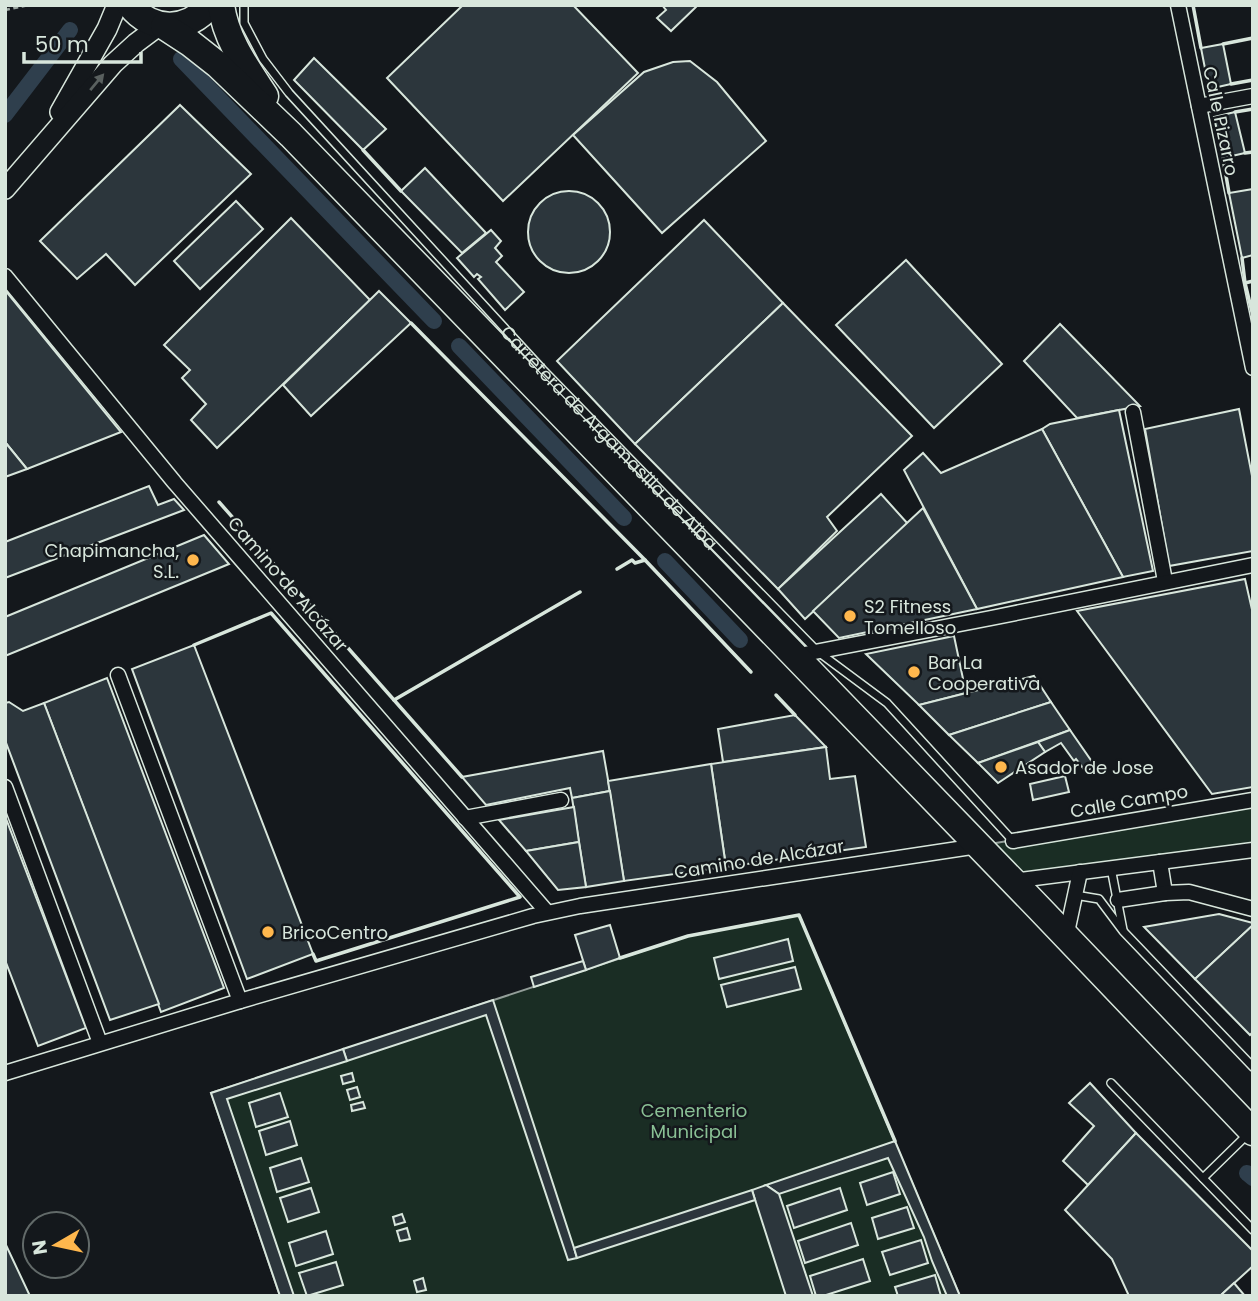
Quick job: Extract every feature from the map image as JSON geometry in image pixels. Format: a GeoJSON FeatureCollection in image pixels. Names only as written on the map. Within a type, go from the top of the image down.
{"type":"FeatureCollection","features":[{"type":"Feature","properties":{"kind":"highway"},"geometry":{"type":"LineString","coordinates":[[130,5],[147,21],[178,26],[192,21],[210,5]]}},
{"type":"Feature","properties":{"kind":"highway"},"geometry":{"type":"LineString","coordinates":[[221,5],[222,17],[236,51],[291,135]]}},
{"type":"Feature","properties":{"kind":"highway"},"geometry":{"type":"LineString","coordinates":[[162,25],[218,65],[291,135]]}},
{"type":"Feature","properties":{"kind":"highway","name":"Carretera de Argamasilla de Alba"},"geometry":{"type":"LineString","coordinates":[[291,135],[806,654],[978,846],[1252,1131]]}},
{"type":"Feature","properties":{"kind":"main road"},"geometry":{"type":"LineString","coordinates":[[36,152],[91,60],[117,5]]}},
{"type":"Feature","properties":{"kind":"main road"},"geometry":{"type":"LineString","coordinates":[[5,189],[113,64],[136,43],[162,25]]}},
{"type":"Feature","properties":{"kind":"street","name":"Calle Pizarro"},"geometry":{"type":"LineString","coordinates":[[1178,5],[1252,359]]}},
{"type":"Feature","properties":{"kind":"street"},"geometry":{"type":"LineString","coordinates":[[1199,106],[1253,96]]}},
{"type":"Feature","properties":{"kind":"street","name":"Camino de Alcázar"},"geometry":{"type":"LineString","coordinates":[[5,276],[175,482],[547,912]]}},
{"type":"Feature","properties":{"kind":"street"},"geometry":{"type":"LineString","coordinates":[[1133,412],[1165,581]]}},
{"type":"Feature","properties":{"kind":"street"},"geometry":{"type":"LineString","coordinates":[[806,654],[1253,565]]}},
{"type":"Feature","properties":{"kind":"street"},"geometry":{"type":"LineString","coordinates":[[118,675],[240,1001]]}},
{"type":"Feature","properties":{"kind":"street"},"geometry":{"type":"LineString","coordinates":[[5,787],[100,1044]]}},
{"type":"Feature","properties":{"kind":"street"},"geometry":{"type":"LineString","coordinates":[[466,818],[562,800]]}},
{"type":"Feature","properties":{"kind":"street","name":"Calle Campo"},"geometry":{"type":"LineString","coordinates":[[1013,841],[1253,800]]}},
{"type":"Feature","properties":{"kind":"street","name":"Camino de Alcázar"},"geometry":{"type":"LineString","coordinates":[[5,1073],[240,1001],[547,912],[978,846]]}},
{"type":"Feature","properties":{"kind":"street"},"geometry":{"type":"LineString","coordinates":[[1012,881],[1253,850]]}},
{"type":"Feature","properties":{"kind":"street"},"geometry":{"type":"LineString","coordinates":[[1160,862],[1165,892]]}},
{"type":"Feature","properties":{"kind":"street"},"geometry":{"type":"LineString","coordinates":[[1066,937],[1080,872]]}},
{"type":"Feature","properties":{"kind":"street"},"geometry":{"type":"LineString","coordinates":[[1118,900],[1165,892],[1189,892],[1253,909]]}},
{"type":"Feature","properties":{"kind":"lane","name":"Carretera de Argamasilla de Alba"},"geometry":{"type":"LineString","coordinates":[[244,5],[244,23],[263,59],[289,93],[543,370],[806,654],[887,703],[1013,841]]}},
{"type":"Feature","properties":{"kind":"lane"},"geometry":{"type":"LineString","coordinates":[[1111,868],[1123,931]]}},
{"type":"Feature","properties":{"kind":"lane"},"geometry":{"type":"LineString","coordinates":[[1075,895],[1099,900],[1123,931],[1253,1067]]}},
{"type":"Feature","properties":{"kind":"lane"},"geometry":{"type":"LineString","coordinates":[[1111,1083],[1253,1230]]}},
{"type":"Feature","properties":{"kind":"lane"},"geometry":{"type":"LineString","coordinates":[[1203,1178],[1252,1131]]}},
{"type":"Feature","properties":{"kind":"path"},"geometry":{"type":"LineString","coordinates":[[5,10],[29,5]]}},
{"type":"Feature","properties":{"kind":"green space"},"geometry":{"type":"Polygon","coordinates":[[[1253,800],[1253,850],[1012,881],[978,846],[1253,800]]]}},
{"type":"Feature","properties":{"kind":"green space","name":"Cementerio Municipal"},"geometry":{"type":"Polygon","coordinates":[[[799,915],[960,1296],[280,1296],[211,1093],[688,936],[799,915]]]}},
{"type":"Feature","properties":{"kind":"building"},"geometry":{"type":"Polygon","coordinates":[[[463,5],[573,5],[638,73],[503,201],[387,78],[463,5]]]}},
{"type":"Feature","properties":{"kind":"building"},"geometry":{"type":"Polygon","coordinates":[[[662,5],[698,5],[671,31],[657,18],[666,10],[662,5]]]}},
{"type":"Feature","properties":{"kind":"building"},"geometry":{"type":"Polygon","coordinates":[[[1223,44],[1231,84],[1209,89],[1201,48],[1223,44]]]}},
{"type":"Feature","properties":{"kind":"building"},"geometry":{"type":"Polygon","coordinates":[[[314,58],[386,129],[363,150],[294,80],[314,58]]]}},
{"type":"Feature","properties":{"kind":"building"},"geometry":{"type":"Polygon","coordinates":[[[690,61],[717,82],[766,141],[662,233],[573,135],[644,72],[673,62],[690,61]]]}},
{"type":"Feature","properties":{"kind":"building"},"geometry":{"type":"Polygon","coordinates":[[[180,105],[251,174],[135,285],[106,254],[77,279],[40,241],[180,105]]]}},
{"type":"Feature","properties":{"kind":"building"},"geometry":{"type":"Polygon","coordinates":[[[1235,112],[1245,153],[1223,158],[1214,117],[1235,112]]]}},
{"type":"Feature","properties":{"kind":"building"},"geometry":{"type":"Polygon","coordinates":[[[425,168],[486,233],[462,253],[401,191],[425,168]]]}},
{"type":"Feature","properties":{"kind":"building"},"geometry":{"type":"Polygon","coordinates":[[[1253,189],[1253,255],[1242,258],[1229,193],[1253,189]]]}},
{"type":"Feature","properties":{"kind":"building"},"geometry":{"type":"Polygon","coordinates":[[[569,191],[585,195],[598,203],[606,216],[610,232],[606,248],[598,261],[585,269],[569,273],[553,269],[540,261],[532,248],[528,232],[532,216],[540,203],[553,195],[569,191]]]}},
{"type":"Feature","properties":{"kind":"building"},"geometry":{"type":"Polygon","coordinates":[[[236,201],[263,229],[200,289],[174,261],[236,201]]]}},
{"type":"Feature","properties":{"kind":"building"},"geometry":{"type":"Polygon","coordinates":[[[291,218],[370,300],[217,448],[191,420],[206,404],[182,378],[190,370],[164,345],[291,218]]]}},
{"type":"Feature","properties":{"kind":"building"},"geometry":{"type":"Polygon","coordinates":[[[704,220],[783,303],[635,444],[557,361],[704,220]]]}},
{"type":"Feature","properties":{"kind":"building"},"geometry":{"type":"Polygon","coordinates":[[[491,230],[501,241],[495,248],[502,256],[496,262],[524,292],[505,310],[478,279],[481,277],[477,274],[474,277],[457,258],[491,230]]]}},
{"type":"Feature","properties":{"kind":"building"},"geometry":{"type":"Polygon","coordinates":[[[906,260],[1002,364],[934,428],[836,325],[906,260]]]}},
{"type":"Feature","properties":{"kind":"building"},"geometry":{"type":"Polygon","coordinates":[[[5,290],[121,432],[27,469],[5,442],[5,290]]]}},
{"type":"Feature","properties":{"kind":"building"},"geometry":{"type":"Polygon","coordinates":[[[379,291],[411,323],[311,416],[283,385],[379,291]]]}},
{"type":"Feature","properties":{"kind":"building"},"geometry":{"type":"Polygon","coordinates":[[[783,303],[912,436],[827,517],[837,531],[778,589],[635,444],[783,303]]]}},
{"type":"Feature","properties":{"kind":"building"},"geometry":{"type":"Polygon","coordinates":[[[1060,324],[1140,406],[1077,418],[1024,361],[1060,324]]]}},
{"type":"Feature","properties":{"kind":"building"},"geometry":{"type":"Polygon","coordinates":[[[1239,409],[1253,481],[1253,551],[1169,566],[1145,429],[1239,409]]]}},
{"type":"Feature","properties":{"kind":"building"},"geometry":{"type":"Polygon","coordinates":[[[1119,410],[1153,571],[1123,577],[1042,429],[1050,424],[1119,410]]]}},
{"type":"Feature","properties":{"kind":"building"},"geometry":{"type":"Polygon","coordinates":[[[1042,429],[1123,577],[977,609],[904,470],[923,453],[941,473],[1042,429]]]}},
{"type":"Feature","properties":{"kind":"building"},"geometry":{"type":"Polygon","coordinates":[[[5,442],[27,469],[5,477],[5,442]]]}},
{"type":"Feature","properties":{"kind":"building"},"geometry":{"type":"Polygon","coordinates":[[[149,486],[158,505],[174,499],[184,510],[5,578],[5,542],[149,486]]]}},
{"type":"Feature","properties":{"kind":"building"},"geometry":{"type":"Polygon","coordinates":[[[881,494],[908,524],[805,619],[778,589],[881,494]]]}},
{"type":"Feature","properties":{"kind":"building"},"geometry":{"type":"Polygon","coordinates":[[[923,508],[977,609],[839,638],[813,611],[923,508]]]}},
{"type":"Feature","properties":{"kind":"building"},"geometry":{"type":"Polygon","coordinates":[[[204,535],[229,564],[5,656],[5,617],[204,535]]]}},
{"type":"Feature","properties":{"kind":"building"},"geometry":{"type":"Polygon","coordinates":[[[1245,579],[1253,614],[1253,787],[1212,794],[1077,611],[1245,579]]]}},
{"type":"Feature","properties":{"kind":"building"},"geometry":{"type":"Polygon","coordinates":[[[954,636],[966,693],[919,705],[866,654],[954,636]]]}},
{"type":"Feature","properties":{"kind":"building"},"geometry":{"type":"Polygon","coordinates":[[[194,645],[313,954],[247,979],[132,669],[194,645]]]}},
{"type":"Feature","properties":{"kind":"building"},"geometry":{"type":"Polygon","coordinates":[[[1034,676],[1051,702],[949,735],[919,705],[1034,676]]]}},
{"type":"Feature","properties":{"kind":"building"},"geometry":{"type":"Polygon","coordinates":[[[107,678],[224,988],[161,1012],[44,703],[107,678]]]}},
{"type":"Feature","properties":{"kind":"building"},"geometry":{"type":"Polygon","coordinates":[[[9,702],[23,711],[44,703],[159,1004],[110,1020],[5,740],[5,703],[9,702]]]}},
{"type":"Feature","properties":{"kind":"building"},"geometry":{"type":"Polygon","coordinates":[[[1051,702],[1070,730],[978,763],[949,735],[1051,702]]]}},
{"type":"Feature","properties":{"kind":"building"},"geometry":{"type":"Polygon","coordinates":[[[795,715],[826,747],[723,762],[718,729],[795,715]]]}},
{"type":"Feature","properties":{"kind":"building"},"geometry":{"type":"Polygon","coordinates":[[[1070,730],[1095,766],[1086,772],[1061,743],[1045,752],[1038,742],[1070,730]]]}},
{"type":"Feature","properties":{"kind":"building"},"geometry":{"type":"Polygon","coordinates":[[[1038,742],[1045,752],[998,783],[978,763],[1038,742]]]}},
{"type":"Feature","properties":{"kind":"building"},"geometry":{"type":"Polygon","coordinates":[[[826,747],[830,779],[855,776],[866,847],[726,867],[711,764],[826,747]]]}},
{"type":"Feature","properties":{"kind":"building"},"geometry":{"type":"Polygon","coordinates":[[[603,751],[610,791],[572,798],[570,788],[486,805],[462,777],[603,751]]]}},
{"type":"Feature","properties":{"kind":"building"},"geometry":{"type":"Polygon","coordinates":[[[711,764],[726,867],[624,881],[608,781],[711,764]]]}},
{"type":"Feature","properties":{"kind":"building"},"geometry":{"type":"Polygon","coordinates":[[[1065,776],[1069,792],[1033,800],[1030,784],[1065,776]]]}},
{"type":"Feature","properties":{"kind":"building"},"geometry":{"type":"Polygon","coordinates":[[[610,791],[624,881],[586,887],[572,798],[610,791]]]}},
{"type":"Feature","properties":{"kind":"building"},"geometry":{"type":"Polygon","coordinates":[[[574,807],[579,842],[526,851],[499,820],[574,807]]]}},
{"type":"Feature","properties":{"kind":"building"},"geometry":{"type":"Polygon","coordinates":[[[5,816],[86,1028],[38,1046],[5,960],[5,816]]]}},
{"type":"Feature","properties":{"kind":"building"},"geometry":{"type":"Polygon","coordinates":[[[579,842],[586,887],[558,890],[526,851],[579,842]]]}},
{"type":"Feature","properties":{"kind":"building"},"geometry":{"type":"Polygon","coordinates":[[[1219,914],[1253,925],[1195,979],[1144,927],[1219,914]]]}},
{"type":"Feature","properties":{"kind":"building"},"geometry":{"type":"Polygon","coordinates":[[[610,925],[620,958],[586,970],[575,935],[610,925]]]}},
{"type":"Feature","properties":{"kind":"building"},"geometry":{"type":"Polygon","coordinates":[[[1253,925],[1253,1032],[1250,1035],[1195,979],[1253,925]]]}},
{"type":"Feature","properties":{"kind":"building"},"geometry":{"type":"Polygon","coordinates":[[[788,939],[793,961],[719,979],[714,958],[788,939]]]}},
{"type":"Feature","properties":{"kind":"building"},"geometry":{"type":"Polygon","coordinates":[[[583,961],[586,970],[534,987],[531,977],[583,961]]]}},
{"type":"Feature","properties":{"kind":"building"},"geometry":{"type":"Polygon","coordinates":[[[795,967],[801,989],[727,1007],[721,985],[795,967]]]}},
{"type":"Feature","properties":{"kind":"building"},"geometry":{"type":"Polygon","coordinates":[[[493,1000],[577,1258],[568,1260],[486,1015],[347,1061],[343,1049],[493,1000]]]}},
{"type":"Feature","properties":{"kind":"building"},"geometry":{"type":"Polygon","coordinates":[[[343,1049],[347,1061],[227,1099],[294,1296],[280,1296],[211,1093],[343,1049]]]}},
{"type":"Feature","properties":{"kind":"building"},"geometry":{"type":"Polygon","coordinates":[[[352,1073],[354,1081],[343,1084],[341,1076],[352,1073]]]}},
{"type":"Feature","properties":{"kind":"building"},"geometry":{"type":"Polygon","coordinates":[[[1090,1083],[1136,1133],[1088,1185],[1063,1161],[1094,1126],[1069,1103],[1090,1083]]]}},
{"type":"Feature","properties":{"kind":"building"},"geometry":{"type":"Polygon","coordinates":[[[357,1087],[360,1097],[350,1100],[347,1090],[357,1087]]]}},
{"type":"Feature","properties":{"kind":"building"},"geometry":{"type":"Polygon","coordinates":[[[280,1093],[288,1117],[256,1127],[249,1103],[280,1093]]]}},
{"type":"Feature","properties":{"kind":"building"},"geometry":{"type":"Polygon","coordinates":[[[363,1102],[365,1108],[352,1111],[351,1105],[363,1102]]]}},
{"type":"Feature","properties":{"kind":"building"},"geometry":{"type":"Polygon","coordinates":[[[290,1121],[297,1145],[266,1155],[259,1131],[290,1121]]]}},
{"type":"Feature","properties":{"kind":"building"},"geometry":{"type":"Polygon","coordinates":[[[1136,1133],[1253,1251],[1253,1266],[1220,1296],[1129,1296],[1112,1259],[1065,1210],[1136,1133]]]}},
{"type":"Feature","properties":{"kind":"building"},"geometry":{"type":"Polygon","coordinates":[[[895,1141],[960,1296],[947,1296],[888,1158],[779,1194],[766,1185],[895,1141]]]}},
{"type":"Feature","properties":{"kind":"building"},"geometry":{"type":"Polygon","coordinates":[[[301,1158],[309,1182],[277,1192],[270,1168],[301,1158]]]}},
{"type":"Feature","properties":{"kind":"building"},"geometry":{"type":"Polygon","coordinates":[[[893,1172],[900,1194],[867,1205],[860,1183],[893,1172]]]}},
{"type":"Feature","properties":{"kind":"building"},"geometry":{"type":"Polygon","coordinates":[[[766,1185],[779,1194],[813,1296],[786,1296],[752,1190],[766,1185]]]}},
{"type":"Feature","properties":{"kind":"building"},"geometry":{"type":"Polygon","coordinates":[[[311,1188],[319,1212],[288,1222],[280,1198],[311,1188]]]}},
{"type":"Feature","properties":{"kind":"building"},"geometry":{"type":"Polygon","coordinates":[[[840,1188],[847,1210],[794,1228],[787,1206],[840,1188]]]}},
{"type":"Feature","properties":{"kind":"building"},"geometry":{"type":"Polygon","coordinates":[[[752,1190],[755,1200],[577,1258],[574,1248],[752,1190]]]}},
{"type":"Feature","properties":{"kind":"building"},"geometry":{"type":"Polygon","coordinates":[[[907,1207],[914,1228],[878,1239],[872,1218],[907,1207]]]}},
{"type":"Feature","properties":{"kind":"building"},"geometry":{"type":"Polygon","coordinates":[[[402,1214],[405,1222],[395,1225],[393,1217],[402,1214]]]}},
{"type":"Feature","properties":{"kind":"building"},"geometry":{"type":"Polygon","coordinates":[[[851,1223],[858,1245],[805,1263],[798,1241],[851,1223]]]}},
{"type":"Feature","properties":{"kind":"building"},"geometry":{"type":"Polygon","coordinates":[[[407,1228],[410,1239],[400,1241],[397,1231],[407,1228]]]}},
{"type":"Feature","properties":{"kind":"building"},"geometry":{"type":"Polygon","coordinates":[[[326,1231],[333,1254],[296,1266],[289,1243],[326,1231]]]}},
{"type":"Feature","properties":{"kind":"building"},"geometry":{"type":"Polygon","coordinates":[[[921,1240],[928,1263],[890,1275],[882,1252],[921,1240]]]}},
{"type":"Feature","properties":{"kind":"building"},"geometry":{"type":"Polygon","coordinates":[[[5,1243],[30,1296],[5,1296],[5,1243]]]}},
{"type":"Feature","properties":{"kind":"building"},"geometry":{"type":"Polygon","coordinates":[[[863,1259],[870,1281],[816,1296],[810,1276],[863,1259]]]}},
{"type":"Feature","properties":{"kind":"building"},"geometry":{"type":"Polygon","coordinates":[[[336,1262],[343,1285],[307,1296],[299,1273],[336,1262]]]}},
{"type":"Feature","properties":{"kind":"building"},"geometry":{"type":"Polygon","coordinates":[[[935,1275],[941,1296],[898,1296],[895,1287],[935,1275]]]}},
{"type":"Feature","properties":{"kind":"building"},"geometry":{"type":"Polygon","coordinates":[[[423,1278],[426,1290],[417,1292],[414,1281],[423,1278]]]}},
{"type":"Feature","properties":{"kind":"building"},"geometry":{"type":"Polygon","coordinates":[[[1234,1283],[1245,1296],[1220,1296],[1234,1283]]]}},
{"type":"Feature","properties":{"kind":"waterway"},"geometry":{"type":"LineString","coordinates":[[5,115],[70,30]]}},
{"type":"Feature","properties":{"kind":"waterway"},"geometry":{"type":"LineString","coordinates":[[181,59],[434,321]]}},
{"type":"Feature","properties":{"kind":"waterway"},"geometry":{"type":"LineString","coordinates":[[459,346],[624,518]]}},
{"type":"Feature","properties":{"kind":"waterway"},"geometry":{"type":"LineString","coordinates":[[665,561],[740,640]]}},
{"type":"Feature","properties":{"kind":"waterway"},"geometry":{"type":"LineString","coordinates":[[1247,1173],[1253,1178]]}},
{"type":"Feature","properties":{"kind":"wall"},"geometry":{"type":"LineString","coordinates":[[1193,5],[1201,48]]}},
{"type":"Feature","properties":{"kind":"wall"},"geometry":{"type":"LineString","coordinates":[[1223,44],[1253,38]]}},
{"type":"Feature","properties":{"kind":"wall"},"geometry":{"type":"LineString","coordinates":[[1231,84],[1253,80]]}},
{"type":"Feature","properties":{"kind":"wall"},"geometry":{"type":"LineString","coordinates":[[1235,112],[1253,109]]}},
{"type":"Feature","properties":{"kind":"wall"},"geometry":{"type":"LineString","coordinates":[[363,150],[401,191]]}},
{"type":"Feature","properties":{"kind":"wall"},"geometry":{"type":"LineString","coordinates":[[1245,153],[1253,152]]}},
{"type":"Feature","properties":{"kind":"wall"},"geometry":{"type":"LineString","coordinates":[[1223,158],[1229,193]]}},
{"type":"Feature","properties":{"kind":"wall"},"geometry":{"type":"LineString","coordinates":[[1242,258],[1245,283]]}},
{"type":"Feature","properties":{"kind":"wall"},"geometry":{"type":"LineString","coordinates":[[1253,281],[1245,283],[1253,316]]}},
{"type":"Feature","properties":{"kind":"wall"},"geometry":{"type":"LineString","coordinates":[[411,323],[645,560]]}},
{"type":"Feature","properties":{"kind":"wall"},"geometry":{"type":"LineString","coordinates":[[219,502],[394,700]]}},
{"type":"Feature","properties":{"kind":"wall"},"geometry":{"type":"LineString","coordinates":[[617,569],[632,560],[635,563],[645,560],[751,672]]}},
{"type":"Feature","properties":{"kind":"wall"},"geometry":{"type":"LineString","coordinates":[[462,777],[394,700],[580,592]]}},
{"type":"Feature","properties":{"kind":"wall"},"geometry":{"type":"LineString","coordinates":[[194,645],[271,613],[520,897],[316,961],[313,954]]}},
{"type":"Feature","properties":{"kind":"wall"},"geometry":{"type":"LineString","coordinates":[[776,695],[795,715]]}},
{"type":"Feature","properties":{"kind":"wall"},"geometry":{"type":"LineString","coordinates":[[620,958],[688,936],[799,915],[895,1141]]}},
{"type":"Feature","properties":{"kind":"place","name":"Chapimancha, S.L."},"geometry":{"type":"Point","coordinates":[193,560]}},
{"type":"Feature","properties":{"kind":"place","name":"S2 Fitness Tomelloso"},"geometry":{"type":"Point","coordinates":[850,616]}},
{"type":"Feature","properties":{"kind":"place","name":"Bar La Cooperativa"},"geometry":{"type":"Point","coordinates":[914,672]}},
{"type":"Feature","properties":{"kind":"place","name":"Asador de Jose"},"geometry":{"type":"Point","coordinates":[1001,767]}},
{"type":"Feature","properties":{"kind":"place","name":"BricoCentro"},"geometry":{"type":"Point","coordinates":[268,932]}}]}
